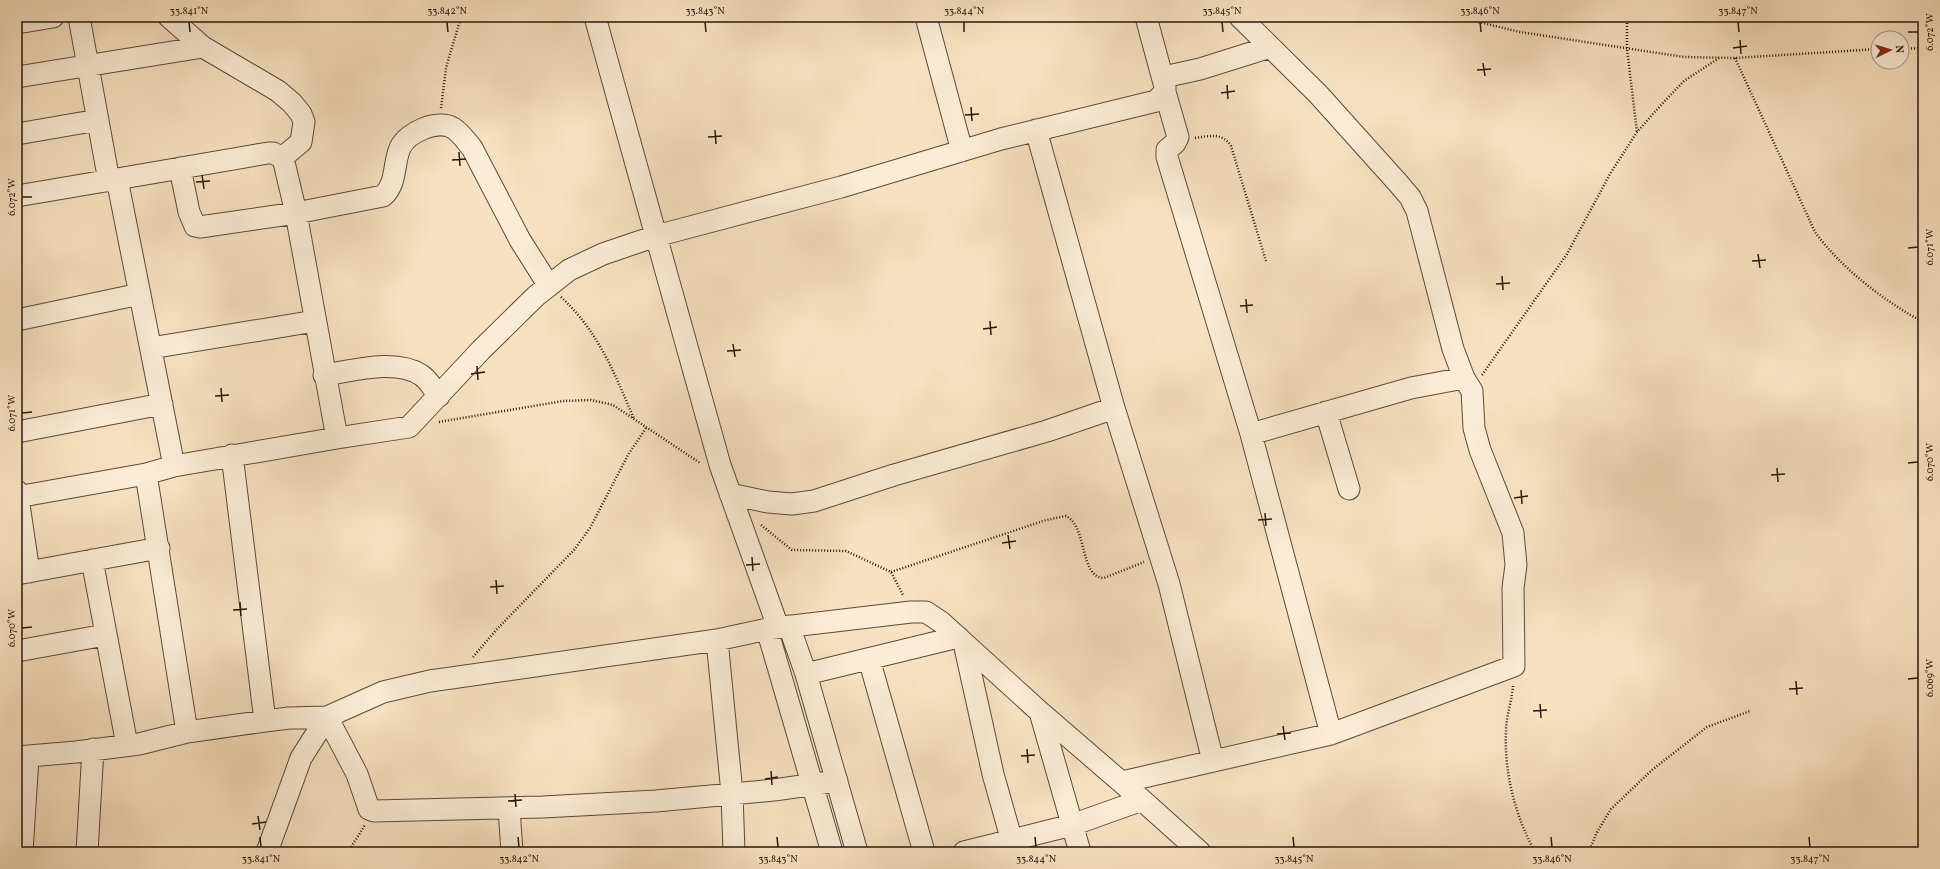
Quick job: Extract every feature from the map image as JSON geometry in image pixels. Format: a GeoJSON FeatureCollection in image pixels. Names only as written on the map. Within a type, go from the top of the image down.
{"type":"FeatureCollection","features":[{"type":"Feature","properties":{"kind":"street"},"geometry":{"type":"LineString","coordinates":[[17,23],[53,17]]}},
{"type":"Feature","properties":{"kind":"street"},"geometry":{"type":"LineString","coordinates":[[78,17],[98,120],[140,294],[174,466]]}},
{"type":"Feature","properties":{"kind":"street"},"geometry":{"type":"LineString","coordinates":[[169,17],[203,47],[278,91],[301,114],[304,122],[302,142],[283,157]]}},
{"type":"Feature","properties":{"kind":"street"},"geometry":{"type":"LineString","coordinates":[[595,17],[687,351],[730,494],[743,526],[778,627],[813,785],[832,852]]}},
{"type":"Feature","properties":{"kind":"street"},"geometry":{"type":"LineString","coordinates":[[926,17],[962,151]]}},
{"type":"Feature","properties":{"kind":"street"},"geometry":{"type":"LineString","coordinates":[[1146,17],[1178,137],[1178,140],[1167,150],[1167,157],[1251,434],[1331,734]]}},
{"type":"Feature","properties":{"kind":"street"},"geometry":{"type":"LineString","coordinates":[[1122,782],[1331,734],[1514,666],[1513,613],[1516,565],[1513,533],[1480,450],[1474,428],[1468,385],[1444,320],[1421,225],[1410,197],[1318,94],[1240,17]]}},
{"type":"Feature","properties":{"kind":"street"},"geometry":{"type":"LineString","coordinates":[[17,77],[203,47]]}},
{"type":"Feature","properties":{"kind":"street"},"geometry":{"type":"LineString","coordinates":[[159,548],[23,573],[17,495],[146,474],[174,466],[232,455],[409,427],[481,350],[536,296],[569,270],[596,258],[656,236],[841,187],[1036,130],[1156,101],[1164,85],[1200,69],[1270,47]]}},
{"type":"Feature","properties":{"kind":"street"},"geometry":{"type":"LineString","coordinates":[[17,134],[98,120]]}},
{"type":"Feature","properties":{"kind":"street"},"geometry":{"type":"LineString","coordinates":[[180,168],[189,212],[195,226],[200,227],[296,214],[383,196],[388,192],[392,183],[400,148],[410,136],[425,128],[441,124],[453,127],[463,136],[472,148],[520,240],[549,286]]}},
{"type":"Feature","properties":{"kind":"street"},"geometry":{"type":"LineString","coordinates":[[1036,130],[1114,408],[1169,584],[1213,761]]}},
{"type":"Feature","properties":{"kind":"street"},"geometry":{"type":"LineString","coordinates":[[17,196],[268,153],[283,157]]}},
{"type":"Feature","properties":{"kind":"street"},"geometry":{"type":"LineString","coordinates":[[283,157],[296,214],[324,375],[337,438]]}},
{"type":"Feature","properties":{"kind":"street"},"geometry":{"type":"LineString","coordinates":[[17,320],[140,294]]}},
{"type":"Feature","properties":{"kind":"street"},"geometry":{"type":"LineString","coordinates":[[151,348],[315,322]]}},
{"type":"Feature","properties":{"kind":"street"},"geometry":{"type":"LineString","coordinates":[[324,375],[375,368],[397,367],[410,369],[422,375],[438,396]]}},
{"type":"Feature","properties":{"kind":"street"},"geometry":{"type":"LineString","coordinates":[[1251,434],[1417,386],[1468,385]]}},
{"type":"Feature","properties":{"kind":"street"},"geometry":{"type":"LineString","coordinates":[[17,432],[162,404]]}},
{"type":"Feature","properties":{"kind":"street"},"geometry":{"type":"LineString","coordinates":[[730,494],[768,502],[792,504],[814,501],[894,475],[1047,431],[1114,408]]}},
{"type":"Feature","properties":{"kind":"street"},"geometry":{"type":"LineString","coordinates":[[1326,412],[1348,489]]}},
{"type":"Feature","properties":{"kind":"street"},"geometry":{"type":"LineString","coordinates":[[232,455],[265,720]]}},
{"type":"Feature","properties":{"kind":"street"},"geometry":{"type":"LineString","coordinates":[[146,474],[159,548],[187,732]]}},
{"type":"Feature","properties":{"kind":"street"},"geometry":{"type":"LineString","coordinates":[[92,560],[126,745]]}},
{"type":"Feature","properties":{"kind":"street"},"geometry":{"type":"LineString","coordinates":[[22,852],[22,758],[126,745],[187,732],[265,720],[327,717],[383,692],[430,681],[717,640],[778,627],[910,612],[926,612],[941,622],[1040,712],[1122,782],[1200,852]]}},
{"type":"Feature","properties":{"kind":"street"},"geometry":{"type":"LineString","coordinates":[[778,627],[806,674],[837,781],[851,851]]}},
{"type":"Feature","properties":{"kind":"street"},"geometry":{"type":"LineString","coordinates":[[17,651],[105,635]]}},
{"type":"Feature","properties":{"kind":"street"},"geometry":{"type":"LineString","coordinates":[[717,640],[732,793],[734,852]]}},
{"type":"Feature","properties":{"kind":"street"},"geometry":{"type":"LineString","coordinates":[[806,674],[961,640]]}},
{"type":"Feature","properties":{"kind":"street"},"geometry":{"type":"LineString","coordinates":[[961,640],[993,774],[1013,846]]}},
{"type":"Feature","properties":{"kind":"street"},"geometry":{"type":"LineString","coordinates":[[869,659],[924,852]]}},
{"type":"Feature","properties":{"kind":"street"},"geometry":{"type":"LineString","coordinates":[[1040,712],[1080,852]]}},
{"type":"Feature","properties":{"kind":"street"},"geometry":{"type":"LineString","coordinates":[[327,717],[357,774],[369,809],[374,811],[509,808],[656,801],[813,785],[837,781]]}},
{"type":"Feature","properties":{"kind":"street"},"geometry":{"type":"LineString","coordinates":[[267,852],[301,758],[327,717]]}},
{"type":"Feature","properties":{"kind":"street"},"geometry":{"type":"LineString","coordinates":[[86,852],[93,749]]}},
{"type":"Feature","properties":{"kind":"street"},"geometry":{"type":"LineString","coordinates":[[964,852],[1013,846],[1142,800]]}},
{"type":"Feature","properties":{"kind":"street"},"geometry":{"type":"LineString","coordinates":[[509,808],[512,852]]}},
{"type":"Feature","properties":{"kind":"path"},"geometry":{"type":"LineString","coordinates":[[441,124],[441,99],[446,68],[461,17]]}},
{"type":"Feature","properties":{"kind":"path"},"geometry":{"type":"LineString","coordinates":[[1458,17],[1520,32],[1684,57],[1735,58],[1870,50]]}},
{"type":"Feature","properties":{"kind":"path"},"geometry":{"type":"LineString","coordinates":[[1627,17],[1627,49],[1638,132]]}},
{"type":"Feature","properties":{"kind":"path"},"geometry":{"type":"LineString","coordinates":[[1910,49],[1923,48]]}},
{"type":"Feature","properties":{"kind":"path"},"geometry":{"type":"LineString","coordinates":[[1468,385],[1567,254],[1610,174],[1638,132],[1661,105],[1684,82],[1719,58]]}},
{"type":"Feature","properties":{"kind":"path"},"geometry":{"type":"LineString","coordinates":[[1735,58],[1815,232],[1827,249],[1849,270],[1898,308],[1923,322]]}},
{"type":"Feature","properties":{"kind":"path"},"geometry":{"type":"LineString","coordinates":[[1178,140],[1214,135],[1227,140],[1231,146],[1266,261]]}},
{"type":"Feature","properties":{"kind":"path"},"geometry":{"type":"LineString","coordinates":[[549,286],[576,310],[597,339],[611,364],[634,419]]}},
{"type":"Feature","properties":{"kind":"path"},"geometry":{"type":"LineString","coordinates":[[409,427],[563,401],[591,400],[613,406],[683,450],[704,467]]}},
{"type":"Feature","properties":{"kind":"path"},"geometry":{"type":"LineString","coordinates":[[463,677],[468,664],[475,654],[574,550],[590,528],[628,456],[646,428]]}},
{"type":"Feature","properties":{"kind":"path"},"geometry":{"type":"LineString","coordinates":[[891,572],[1046,520],[1066,516],[1076,523],[1091,572],[1098,578],[1104,578],[1159,556]]}},
{"type":"Feature","properties":{"kind":"path"},"geometry":{"type":"LineString","coordinates":[[756,521],[792,550],[846,551],[891,572],[910,612]]}},
{"type":"Feature","properties":{"kind":"path"},"geometry":{"type":"LineString","coordinates":[[1514,666],[1512,697],[1506,725],[1506,752],[1510,781],[1519,820],[1535,852]]}},
{"type":"Feature","properties":{"kind":"path"},"geometry":{"type":"LineString","coordinates":[[1589,852],[1596,834],[1611,809],[1652,770],[1707,727],[1750,711]]}},
{"type":"Feature","properties":{"kind":"path"},"geometry":{"type":"LineString","coordinates":[[348,852],[374,811]]}}]}
